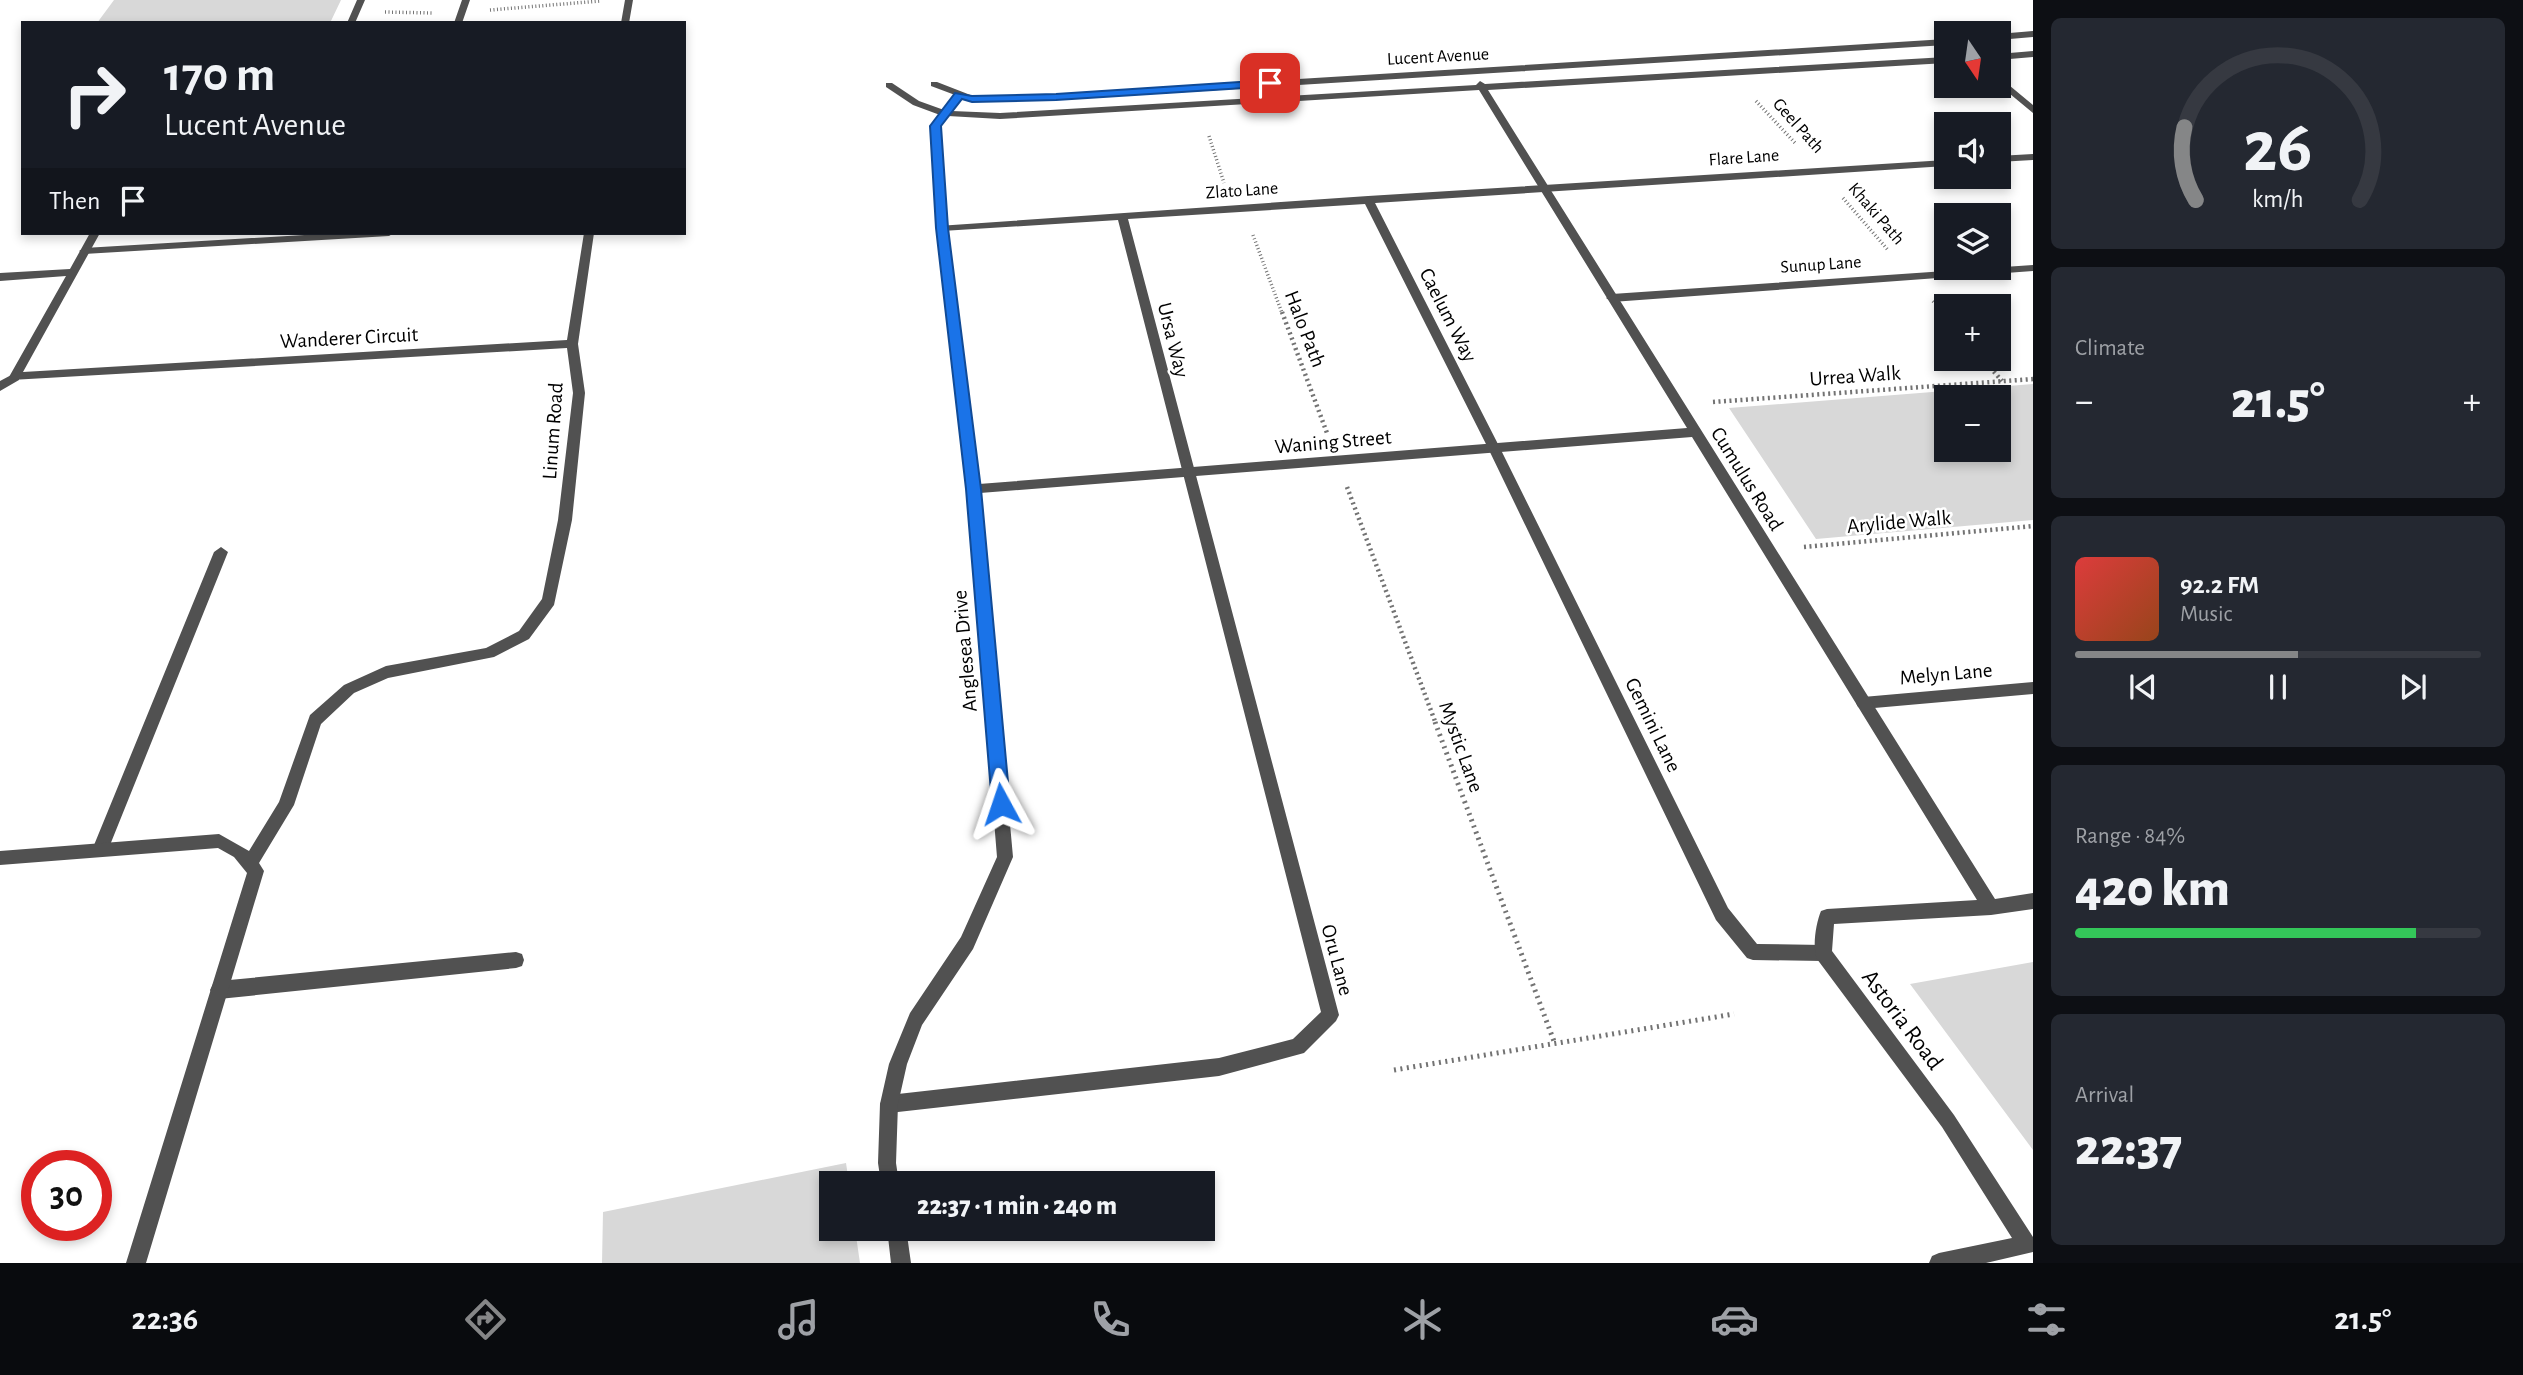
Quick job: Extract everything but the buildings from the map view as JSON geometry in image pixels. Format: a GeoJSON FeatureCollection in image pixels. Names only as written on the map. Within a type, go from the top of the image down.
{"type":"FeatureCollection","features":[{"type":"Feature","properties":{"kind":"street"},"geometry":{"type":"LineString","coordinates":[[352,21],[361,0]]}},
{"type":"Feature","properties":{"kind":"street"},"geometry":{"type":"LineString","coordinates":[[459,21],[466,0]]}},
{"type":"Feature","properties":{"kind":"street"},"geometry":{"type":"LineString","coordinates":[[625,21],[629,0]]}},
{"type":"Feature","properties":{"kind":"street"},"geometry":{"type":"LineString","coordinates":[[2011,36],[2033,34]]}},
{"type":"Feature","properties":{"kind":"street","name":"Lucent Avenue"},"geometry":{"type":"LineString","coordinates":[[934,84],[972,99],[1056,97],[1934,43]]}},
{"type":"Feature","properties":{"kind":"street"},"geometry":{"type":"LineString","coordinates":[[2011,56],[2033,54]]}},
{"type":"Feature","properties":{"kind":"street","name":"Lucent Avenue"},"geometry":{"type":"LineString","coordinates":[[944,115],[1000,116],[1934,61]]}},
{"type":"Feature","properties":{"kind":"street","name":"Cumulus Road"},"geometry":{"type":"LineString","coordinates":[[1472,71],[1991,906]]}},
{"type":"Feature","properties":{"kind":"street"},"geometry":{"type":"LineString","coordinates":[[889,85],[909,101],[944,115]]}},
{"type":"Feature","properties":{"kind":"street"},"geometry":{"type":"LineString","coordinates":[[2011,91],[2033,110]]}},
{"type":"Feature","properties":{"kind":"street","name":"Anglesea Drive"},"geometry":{"type":"LineString","coordinates":[[888,1171],[889,1104],[898,1064],[916,1019],[967,943],[1005,857],[974,489],[942,228],[936,126],[959,96]]}},
{"type":"Feature","properties":{"kind":"street"},"geometry":{"type":"LineString","coordinates":[[2011,158],[2033,157]]}},
{"type":"Feature","properties":{"kind":"street","name":"Flare Lane"},"geometry":{"type":"LineString","coordinates":[[1544,188],[1934,164]]}},
{"type":"Feature","properties":{"kind":"street","name":"Zlato Lane"},"geometry":{"type":"LineString","coordinates":[[942,228],[1544,188]]}},
{"type":"Feature","properties":{"kind":"street","name":"Caelum Way"},"geometry":{"type":"LineString","coordinates":[[1368,199],[1494,448]]}},
{"type":"Feature","properties":{"kind":"street","name":"Ursa Way"},"geometry":{"type":"LineString","coordinates":[[1122,217],[1187,472]]}},
{"type":"Feature","properties":{"kind":"street"},"geometry":{"type":"LineString","coordinates":[[0,387],[15,377],[94,235]]}},
{"type":"Feature","properties":{"kind":"street"},"geometry":{"type":"LineString","coordinates":[[85,251],[355,235]]}},
{"type":"Feature","properties":{"kind":"street"},"geometry":{"type":"LineString","coordinates":[[572,344],[589,235]]}},
{"type":"Feature","properties":{"kind":"street","name":"Sunup Lane"},"geometry":{"type":"LineString","coordinates":[[1612,298],[2033,268]]}},
{"type":"Feature","properties":{"kind":"street"},"geometry":{"type":"LineString","coordinates":[[0,277],[73,272]]}},
{"type":"Feature","properties":{"kind":"street","name":"Wanderer Circuit"},"geometry":{"type":"LineString","coordinates":[[15,377],[572,344]]}},
{"type":"Feature","properties":{"kind":"street","name":"Linum Road"},"geometry":{"type":"LineString","coordinates":[[250,863],[286,805],[315,720],[349,689],[386,672],[489,653],[524,635],[549,601],[565,520],[579,393],[572,344]]}},
{"type":"Feature","properties":{"kind":"street","name":"Waning Street"},"geometry":{"type":"LineString","coordinates":[[974,489],[1695,432]]}},
{"type":"Feature","properties":{"kind":"street","name":"Gemini Lane"},"geometry":{"type":"LineString","coordinates":[[1494,448],[1722,914],[1753,952],[1823,954]]}},
{"type":"Feature","properties":{"kind":"street","name":"Oru Lane"},"geometry":{"type":"LineString","coordinates":[[889,1104],[1219,1067],[1298,1047],[1330,1015],[1187,472]]}},
{"type":"Feature","properties":{"kind":"street"},"geometry":{"type":"LineString","coordinates":[[100,850],[220,552]]}},
{"type":"Feature","properties":{"kind":"street","name":"Melyn Lane"},"geometry":{"type":"LineString","coordinates":[[1863,703],[2033,688]]}},
{"type":"Feature","properties":{"kind":"street"},"geometry":{"type":"LineString","coordinates":[[0,858],[219,841],[240,852],[256,871],[136,1263]]}},
{"type":"Feature","properties":{"kind":"street"},"geometry":{"type":"LineString","coordinates":[[1823,954],[1826,917],[2033,901]]}},
{"type":"Feature","properties":{"kind":"street","name":"Astoria Road"},"geometry":{"type":"LineString","coordinates":[[1823,954],[1948,1121],[2027,1245],[1939,1263]]}},
{"type":"Feature","properties":{"kind":"street"},"geometry":{"type":"LineString","coordinates":[[219,990],[516,960]]}},
{"type":"Feature","properties":{"kind":"street"},"geometry":{"type":"LineString","coordinates":[[898,1241],[901,1263]]}},
{"type":"Feature","properties":{"kind":"path","name":"Geel Path"},"geometry":{"type":"LineString","coordinates":[[1756,101],[1820,171]]}},
{"type":"Feature","properties":{"kind":"path","name":"Halo Path"},"geometry":{"type":"LineString","coordinates":[[1209,136],[1230,198],[1243,209],[1337,461]]}},
{"type":"Feature","properties":{"kind":"path","name":"Khaki Path"},"geometry":{"type":"LineString","coordinates":[[1820,171],[1911,276]]}},
{"type":"Feature","properties":{"kind":"path"},"geometry":{"type":"LineString","coordinates":[[1993,371],[2002,381]]}},
{"type":"Feature","properties":{"kind":"path","name":"Urrea Walk"},"geometry":{"type":"LineString","coordinates":[[1678,405],[2033,379]]}},
{"type":"Feature","properties":{"kind":"path","name":"Mystic Lane"},"geometry":{"type":"LineString","coordinates":[[1337,461],[1555,1044]]}},
{"type":"Feature","properties":{"kind":"path","name":"Arylide Walk"},"geometry":{"type":"LineString","coordinates":[[1769,550],[2033,526]]}},
{"type":"Feature","properties":{"kind":"path"},"geometry":{"type":"LineString","coordinates":[[1394,1070],[1734,1013]]}},
{"type":"Feature","properties":{"kind":"shaded area"},"geometry":{"type":"Polygon","coordinates":[[[114,0],[341,0],[331,21],[98,21],[114,0]]]}},
{"type":"Feature","properties":{"kind":"shaded area"},"geometry":{"type":"Polygon","coordinates":[[[2033,384],[2033,520],[1816,539],[1729,408],[1934,392],[1934,462],[2011,462],[2011,386],[2033,384]]]}},
{"type":"Feature","properties":{"kind":"shaded area"},"geometry":{"type":"Polygon","coordinates":[[[2033,962],[2033,1150],[1910,984],[2033,962]]]}},
{"type":"Feature","properties":{"kind":"shaded area"},"geometry":{"type":"Polygon","coordinates":[[[846,1163],[847,1171],[819,1171],[819,1241],[857,1241],[860,1263],[602,1263],[603,1212],[846,1163]]]}},
{"type":"Feature","properties":{"kind":"route"},"geometry":{"type":"LineString","coordinates":[[1001,804],[974,489],[942,228],[936,126],[959,96],[972,99],[1056,97],[1270,83]]}}]}
